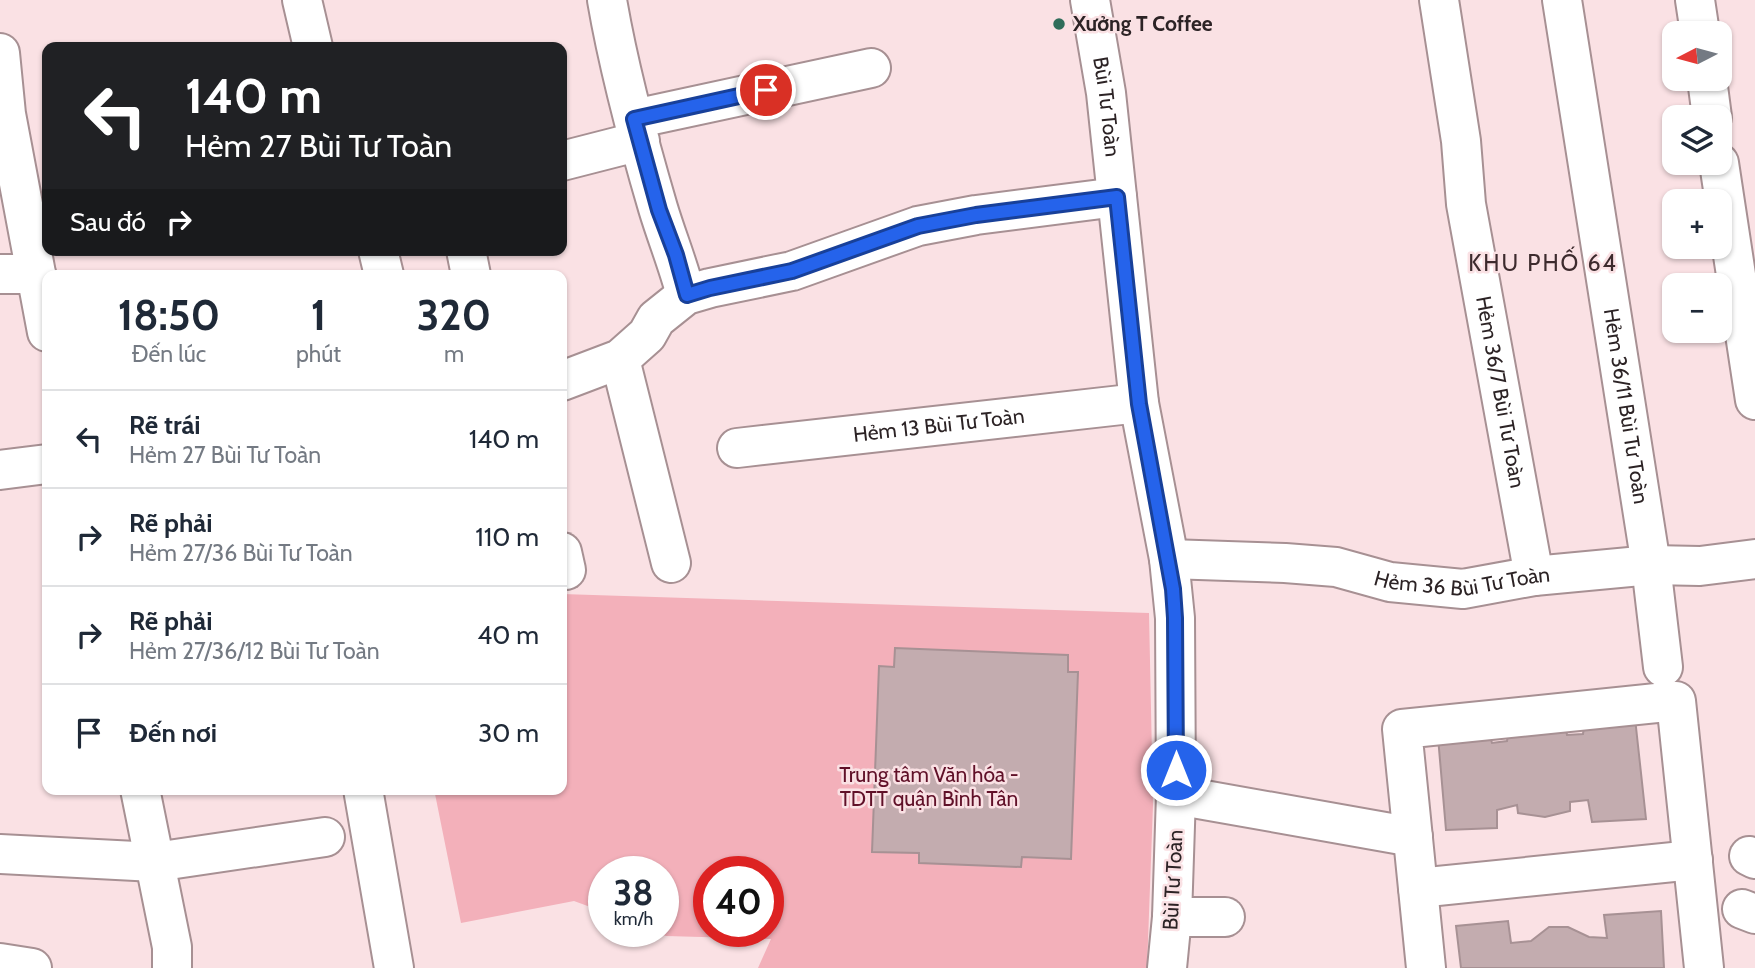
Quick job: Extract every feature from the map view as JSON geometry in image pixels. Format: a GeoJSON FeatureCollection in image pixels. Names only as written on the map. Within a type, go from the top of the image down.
{"type":"FeatureCollection","features":[{"type":"Feature","properties":{"kind":"street"},"geometry":{"type":"LineString","coordinates":[[302,0],[312,42]]}},
{"type":"Feature","properties":{"kind":"street"},"geometry":{"type":"LineString","coordinates":[[607,0],[637,130],[659,210],[687,295]]}},
{"type":"Feature","properties":{"kind":"street","name":"Bùi Tư Toàn"},"geometry":{"type":"LineString","coordinates":[[1090,0],[1106,93],[1139,404],[1169,559],[1175,618],[1176,795],[1172,917],[1167,968]]}},
{"type":"Feature","properties":{"kind":"street","name":"Hẻm 36/7 Bùi Tư Toàn"},"geometry":{"type":"LineString","coordinates":[[1439,0],[1461,141],[1466,204],[1534,576]]}},
{"type":"Feature","properties":{"kind":"street","name":"Hẻm 36/11 Bùi Tư Toàn"},"geometry":{"type":"LineString","coordinates":[[1562,0],[1651,565],[1663,667]]}},
{"type":"Feature","properties":{"kind":"street"},"geometry":{"type":"LineString","coordinates":[[1695,0],[1698,21]]}},
{"type":"Feature","properties":{"kind":"street"},"geometry":{"type":"LineString","coordinates":[[0,54],[18,274],[42,322]]}},
{"type":"Feature","properties":{"kind":"street"},"geometry":{"type":"LineString","coordinates":[[567,159],[637,130],[871,68]]}},
{"type":"Feature","properties":{"kind":"street"},"geometry":{"type":"LineString","coordinates":[[1721,175],[1755,400]]}},
{"type":"Feature","properties":{"kind":"street"},"geometry":{"type":"LineString","coordinates":[[567,379],[620,359],[636,348],[656,319],[687,295],[792,271],[918,226],[976,215],[1117,197]]}},
{"type":"Feature","properties":{"kind":"street"},"geometry":{"type":"LineString","coordinates":[[620,359],[671,563]]}},
{"type":"Feature","properties":{"kind":"street","name":"Hẻm 13 Bùi Tư Toàn"},"geometry":{"type":"LineString","coordinates":[[737,449],[1139,404]]}},
{"type":"Feature","properties":{"kind":"street"},"geometry":{"type":"LineString","coordinates":[[0,470],[42,465]]}},
{"type":"Feature","properties":{"kind":"street","name":"Hẻm 36 Bùi Tư Toàn"},"geometry":{"type":"LineString","coordinates":[[1169,559],[1336,567],[1390,582],[1463,589],[1534,576],[1651,565],[1700,566],[1755,559]]}},
{"type":"Feature","properties":{"kind":"street"},"geometry":{"type":"LineString","coordinates":[[1426,968],[1402,729],[1676,701],[1704,968]]}},
{"type":"Feature","properties":{"kind":"street"},"geometry":{"type":"LineString","coordinates":[[141,795],[172,947],[172,968]]}},
{"type":"Feature","properties":{"kind":"street"},"geometry":{"type":"LineString","coordinates":[[364,795],[394,968]]}},
{"type":"Feature","properties":{"kind":"street"},"geometry":{"type":"LineString","coordinates":[[1176,795],[1413,837]]}},
{"type":"Feature","properties":{"kind":"street"},"geometry":{"type":"LineString","coordinates":[[0,854],[155,862],[325,837]]}},
{"type":"Feature","properties":{"kind":"street"},"geometry":{"type":"LineString","coordinates":[[1418,888],[1693,860]]}},
{"type":"Feature","properties":{"kind":"street"},"geometry":{"type":"LineString","coordinates":[[1172,917],[1224,917]]}},
{"type":"Feature","properties":{"kind":"street"},"geometry":{"type":"LineString","coordinates":[[0,963],[32,968]]}},
{"type":"Feature","properties":{"kind":"green space","name":"Trung tâm Văn hóa - TDTT quận Bình Tân"},"geometry":{"type":"Polygon","coordinates":[[[567,594],[1149,613],[1153,805],[1147,968],[758,968],[767,947],[784,947],[784,856],[693,856],[693,937],[679,936],[679,856],[588,856],[588,906],[574,901],[461,923],[435,795],[567,795],[567,594]]]}},
{"type":"Feature","properties":{"kind":"building"},"geometry":{"type":"Polygon","coordinates":[[[895,648],[1068,655],[1068,672],[1078,672],[1071,859],[1022,857],[1021,867],[919,863],[919,853],[872,852],[879,666],[894,667],[895,648]]]}},
{"type":"Feature","properties":{"kind":"building"},"geometry":{"type":"Polygon","coordinates":[[[1635,718],[1646,819],[1592,822],[1588,800],[1570,802],[1570,811],[1545,817],[1518,813],[1517,805],[1497,810],[1497,828],[1446,830],[1438,737],[1488,730],[1492,743],[1507,741],[1509,729],[1565,724],[1567,735],[1583,734],[1585,720],[1635,718]]]}},
{"type":"Feature","properties":{"kind":"building"},"geometry":{"type":"Polygon","coordinates":[[[1661,911],[1664,968],[1461,968],[1456,926],[1508,921],[1511,943],[1531,941],[1549,927],[1568,927],[1589,937],[1607,938],[1604,915],[1661,911]]]}},
{"type":"Feature","properties":{"kind":"place","name":"Xưởng T Coffee"},"geometry":{"type":"Point","coordinates":[1059,24]}},
{"type":"Feature","properties":{"kind":"district","name":"KHU PHỐ 64"},"geometry":{"type":"Point","coordinates":[1543,263]}},
{"type":"Feature","properties":{"kind":"route"},"geometry":{"type":"LineString","coordinates":[[766,90],[634,119],[659,210],[687,295],[792,271],[918,226],[976,215],[1117,197],[1139,404],[1173,589],[1176,770]]}}]}
